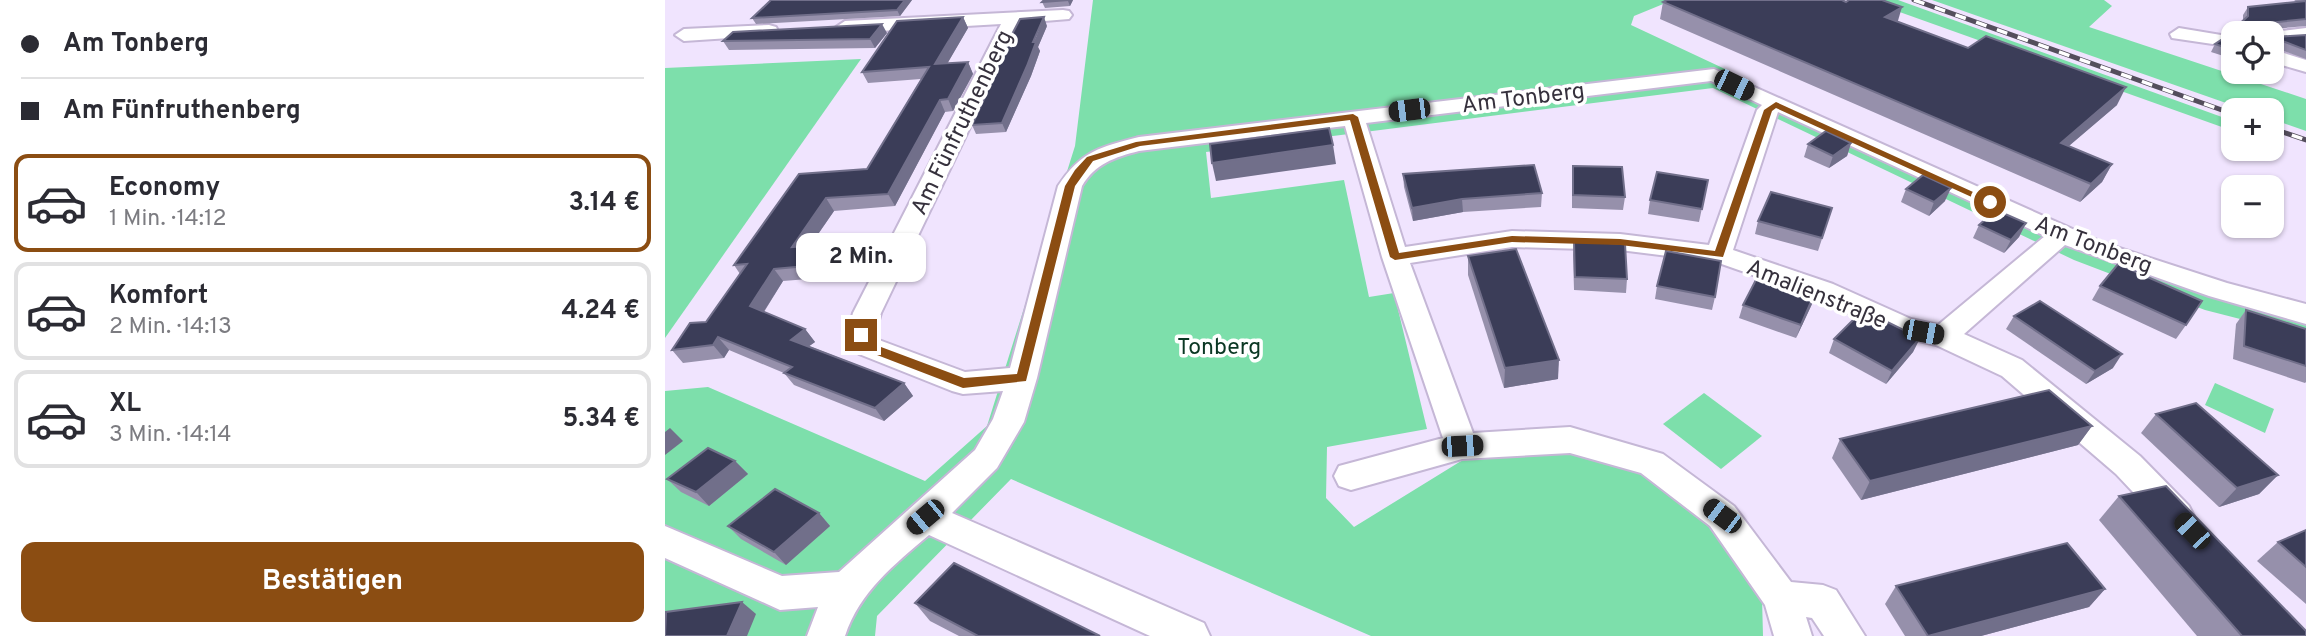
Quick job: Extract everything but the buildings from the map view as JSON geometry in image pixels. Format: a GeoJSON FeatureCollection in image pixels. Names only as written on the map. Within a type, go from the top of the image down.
{"type":"FeatureCollection","features":[{"type":"Feature","properties":{"kind":"street","name":"Am Fünfruthenberg"},"geometry":{"type":"LineString","coordinates":[[824,28],[1063,15]]}},
{"type":"Feature","properties":{"kind":"street","name":"Am Fünfruthenberg"},"geometry":{"type":"LineString","coordinates":[[1013,18],[867,313],[861,335],[869,347],[963,383],[1022,378]]}},
{"type":"Feature","properties":{"kind":"street"},"geometry":{"type":"LineString","coordinates":[[684,35],[783,30]]}},
{"type":"Feature","properties":{"kind":"street"},"geometry":{"type":"LineString","coordinates":[[2179,34],[2221,40]]}},
{"type":"Feature","properties":{"kind":"street"},"geometry":{"type":"LineString","coordinates":[[2284,36],[2306,34]]}},
{"type":"Feature","properties":{"kind":"street"},"geometry":{"type":"LineString","coordinates":[[2284,59],[2306,66]]}},
{"type":"Feature","properties":{"kind":"street","name":"Am Tonberg"},"geometry":{"type":"LineString","coordinates":[[826,636],[834,613],[848,587],[986,459],[1008,422],[1022,378],[1070,186],[1090,159],[1139,144],[1714,75],[2062,235],[2207,285],[2306,314]]}},
{"type":"Feature","properties":{"kind":"street"},"geometry":{"type":"LineString","coordinates":[[1719,254],[1768,110],[1776,104]]}},
{"type":"Feature","properties":{"kind":"street"},"geometry":{"type":"LineString","coordinates":[[1353,117],[1395,257],[1462,446]]}},
{"type":"Feature","properties":{"kind":"street"},"geometry":{"type":"LineString","coordinates":[[1943,336],[2062,235]]}},
{"type":"Feature","properties":{"kind":"street","name":"Amalienstraße"},"geometry":{"type":"LineString","coordinates":[[1395,257],[1512,239],[1620,242],[1719,254],[1822,290],[1904,328],[1943,336],[2012,368],[2127,464],[2201,540]]}},
{"type":"Feature","properties":{"kind":"street"},"geometry":{"type":"LineString","coordinates":[[1352,476],[1462,446],[1570,440],[1651,463],[1722,516],[1780,598],[1793,636]]}},
{"type":"Feature","properties":{"kind":"street"},"geometry":{"type":"LineString","coordinates":[[925,517],[1191,636]]}},
{"type":"Feature","properties":{"kind":"street"},"geometry":{"type":"LineString","coordinates":[[672,555],[780,593],[848,587]]}},
{"type":"Feature","properties":{"kind":"street"},"geometry":{"type":"LineString","coordinates":[[1780,598],[1823,602],[1846,636]]}},
{"type":"Feature","properties":{"kind":"green space","name":"Tonberg"},"geometry":{"type":"Polygon","coordinates":[[[1093,0],[1673,0],[1634,16],[1631,25],[1725,69],[1780,99],[2071,231],[2227,284],[2306,306],[2306,336],[2205,310],[2074,260],[1713,88],[1206,152],[1211,198],[1344,180],[1369,297],[1394,293],[1427,429],[1327,447],[1326,498],[1354,527],[1466,458],[1570,449],[1645,473],[1715,525],[1762,598],[1763,636],[1371,636],[1011,479],[877,616],[875,636],[665,636],[665,391],[708,387],[925,481],[987,426],[1075,146],[1093,0]]]}},
{"type":"Feature","properties":{"kind":"green space"},"geometry":{"type":"Polygon","coordinates":[[[1866,0],[1898,0],[2221,117],[2221,127],[1866,0]]]}},
{"type":"Feature","properties":{"kind":"green space"},"geometry":{"type":"Polygon","coordinates":[[[1932,0],[2104,0],[2112,6],[2089,27],[2221,71],[2221,84],[2261,84],[2306,99],[2306,131],[2284,123],[2284,98],[2221,98],[2221,101],[1932,0]]]}},
{"type":"Feature","properties":{"kind":"green space"},"geometry":{"type":"Polygon","coordinates":[[[861,59],[665,338],[665,68],[861,59]]]}},
{"type":"Feature","properties":{"kind":"green space"},"geometry":{"type":"Polygon","coordinates":[[[2215,383],[2274,409],[2265,433],[2205,405],[2215,383]]]}},
{"type":"Feature","properties":{"kind":"green space"},"geometry":{"type":"Polygon","coordinates":[[[1704,393],[1762,436],[1721,469],[1663,424],[1704,393]]]}},
{"type":"Feature","properties":{"kind":"railway"},"geometry":{"type":"LineString","coordinates":[[1914,0],[2221,110]]}},
{"type":"Feature","properties":{"kind":"railway"},"geometry":{"type":"LineString","coordinates":[[2284,132],[2306,140]]}},
{"type":"Feature","properties":{"kind":"route"},"geometry":{"type":"LineString","coordinates":[[861,335],[869,347],[963,383],[1022,378],[1070,186],[1090,159],[1139,144],[1353,117],[1395,257],[1512,239],[1620,242],[1719,254],[1768,110],[1776,104],[1990,202]]}}]}
